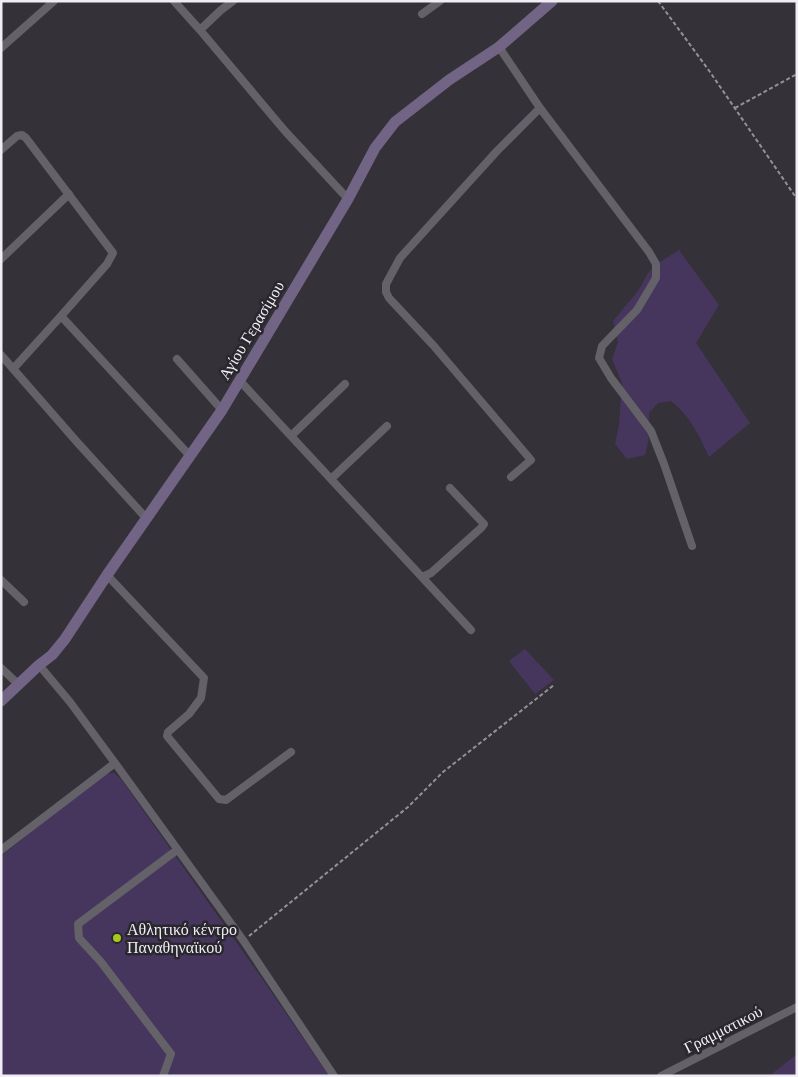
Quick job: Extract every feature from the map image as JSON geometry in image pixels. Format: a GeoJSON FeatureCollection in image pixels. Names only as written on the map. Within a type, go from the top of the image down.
{"type":"FeatureCollection","features":[{"type":"Feature","properties":{"kind":"street"},"geometry":{"type":"LineString","coordinates":[[1,48],[54,1]]}},
{"type":"Feature","properties":{"kind":"street"},"geometry":{"type":"LineString","coordinates":[[174,1],[286,131],[348,199]]}},
{"type":"Feature","properties":{"kind":"street"},"geometry":{"type":"LineString","coordinates":[[200,30],[233,1]]}},
{"type":"Feature","properties":{"kind":"street"},"geometry":{"type":"LineString","coordinates":[[422,14],[440,1]]}},
{"type":"Feature","properties":{"kind":"street","name":"Αγίου Γερασίμου"},"geometry":{"type":"LineString","coordinates":[[1,701],[52,655],[65,639],[107,575],[222,410],[348,199],[375,148],[395,122],[449,80],[499,47],[552,1]]}},
{"type":"Feature","properties":{"kind":"street"},"geometry":{"type":"LineString","coordinates":[[499,47],[540,108],[649,252],[656,264],[656,278],[637,310],[602,346],[599,358],[611,378],[651,431],[692,546]]}},
{"type":"Feature","properties":{"kind":"street"},"geometry":{"type":"LineString","coordinates":[[511,477],[531,460],[433,344],[389,298],[386,292],[386,284],[400,258],[497,151],[540,108]]}},
{"type":"Feature","properties":{"kind":"street"},"geometry":{"type":"LineString","coordinates":[[1,150],[17,136],[22,135],[113,252],[107,264],[13,369]]}},
{"type":"Feature","properties":{"kind":"street"},"geometry":{"type":"LineString","coordinates":[[1,259],[69,194]]}},
{"type":"Feature","properties":{"kind":"street"},"geometry":{"type":"LineString","coordinates":[[61,316],[190,456]]}},
{"type":"Feature","properties":{"kind":"street"},"geometry":{"type":"LineString","coordinates":[[1,355],[147,518]]}},
{"type":"Feature","properties":{"kind":"street"},"geometry":{"type":"LineString","coordinates":[[177,359],[222,410]]}},
{"type":"Feature","properties":{"kind":"street"},"geometry":{"type":"LineString","coordinates":[[240,381],[471,630]]}},
{"type":"Feature","properties":{"kind":"street"},"geometry":{"type":"LineString","coordinates":[[291,436],[345,384]]}},
{"type":"Feature","properties":{"kind":"street"},"geometry":{"type":"LineString","coordinates":[[331,478],[388,426]]}},
{"type":"Feature","properties":{"kind":"street"},"geometry":{"type":"LineString","coordinates":[[422,577],[432,572],[484,524],[450,488]]}},
{"type":"Feature","properties":{"kind":"street"},"geometry":{"type":"LineString","coordinates":[[107,575],[204,678],[201,698],[189,714],[168,732],[167,736],[219,799],[226,800],[291,752]]}},
{"type":"Feature","properties":{"kind":"street"},"geometry":{"type":"LineString","coordinates":[[1,580],[24,602]]}},
{"type":"Feature","properties":{"kind":"street"},"geometry":{"type":"LineString","coordinates":[[39,665],[70,702],[243,940],[334,1076]]}},
{"type":"Feature","properties":{"kind":"street"},"geometry":{"type":"LineString","coordinates":[[1,668],[18,684]]}},
{"type":"Feature","properties":{"kind":"street"},"geometry":{"type":"LineString","coordinates":[[1,850],[115,763]]}},
{"type":"Feature","properties":{"kind":"street"},"geometry":{"type":"LineString","coordinates":[[163,1076],[172,1054],[101,962],[78,938],[78,924],[177,850]]}},
{"type":"Feature","properties":{"kind":"street","name":"Γραμματικού"},"geometry":{"type":"LineString","coordinates":[[661,1076],[797,1007]]}},
{"type":"Feature","properties":{"kind":"path"},"geometry":{"type":"LineString","coordinates":[[658,1],[735,108],[797,199]]}},
{"type":"Feature","properties":{"kind":"path"},"geometry":{"type":"LineString","coordinates":[[735,108],[797,74]]}},
{"type":"Feature","properties":{"kind":"path"},"geometry":{"type":"LineString","coordinates":[[243,940],[408,807],[443,772],[554,685]]}},
{"type":"Feature","properties":{"kind":"shaded area"},"geometry":{"type":"Polygon","coordinates":[[[679,250],[719,305],[696,343],[750,423],[709,457],[698,434],[684,413],[671,401],[658,403],[649,413],[648,443],[645,455],[627,459],[615,444],[619,425],[622,383],[612,359],[618,342],[613,321],[638,291],[648,273],[660,262],[679,250]]]}},
{"type":"Feature","properties":{"kind":"shaded area"},"geometry":{"type":"Polygon","coordinates":[[[525,649],[554,680],[535,694],[509,661],[525,649]]]}},
{"type":"Feature","properties":{"kind":"shaded area","name":"Αθλητικό κέντρο Παναθηναϊκού"},"geometry":{"type":"Polygon","coordinates":[[[114,773],[121,779],[329,1076],[1,1076],[1,856],[105,774],[114,773]]]}},
{"type":"Feature","properties":{"kind":"shaded area"},"geometry":{"type":"Polygon","coordinates":[[[797,1054],[797,1076],[769,1076],[797,1054]]]}},
{"type":"Feature","properties":{"kind":"place","name":"Αθλητικό κέντρο Παναθηναϊκού"},"geometry":{"type":"Point","coordinates":[117,938]}}]}
